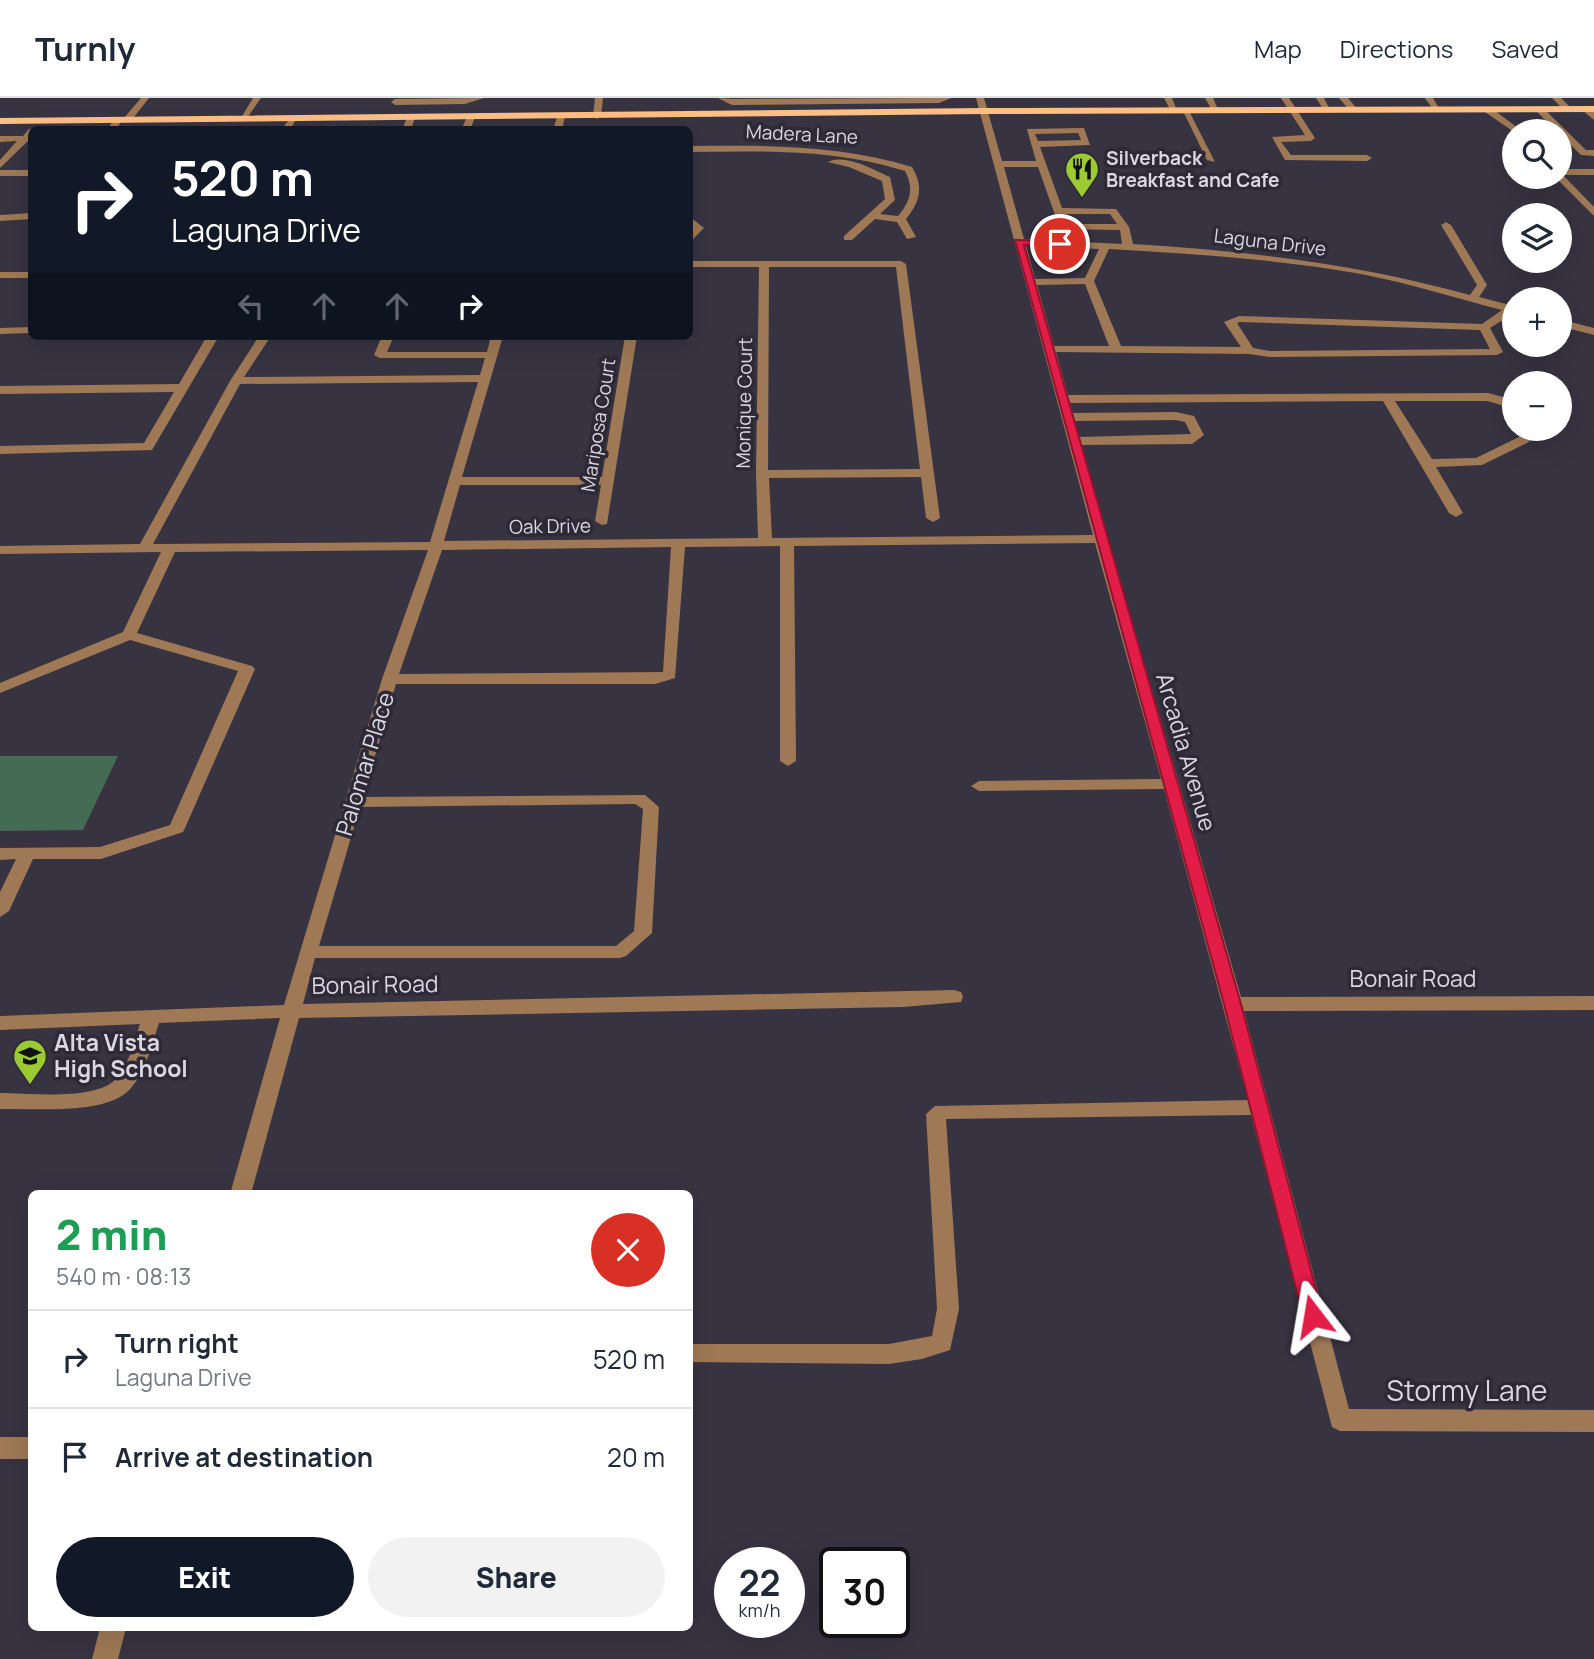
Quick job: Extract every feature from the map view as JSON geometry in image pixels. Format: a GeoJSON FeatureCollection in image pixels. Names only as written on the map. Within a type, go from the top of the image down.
{"type":"FeatureCollection","features":[{"type":"Feature","properties":{"kind":"main road"},"geometry":{"type":"LineString","coordinates":[[1477,98],[1489,110]]}},
{"type":"Feature","properties":{"kind":"main road"},"geometry":{"type":"LineString","coordinates":[[0,121],[984,111],[1590,109]]}},
{"type":"Feature","properties":{"kind":"street"},"geometry":{"type":"LineString","coordinates":[[116,126],[145,98]]}},
{"type":"Feature","properties":{"kind":"street"},"geometry":{"type":"LineString","coordinates":[[242,119],[257,98]]}},
{"type":"Feature","properties":{"kind":"street"},"geometry":{"type":"LineString","coordinates":[[395,102],[465,101],[481,98]]}},
{"type":"Feature","properties":{"kind":"street"},"geometry":{"type":"LineString","coordinates":[[597,116],[599,98]]}},
{"type":"Feature","properties":{"kind":"street"},"geometry":{"type":"LineString","coordinates":[[722,98],[733,102],[947,98]]}},
{"type":"Feature","properties":{"kind":"street","name":"Arcadia Avenue"},"geometry":{"type":"LineString","coordinates":[[980,98],[1073,441],[1233,1004],[1340,1420]]}},
{"type":"Feature","properties":{"kind":"street"},"geometry":{"type":"LineString","coordinates":[[1168,98],[1180,111],[1212,160]]}},
{"type":"Feature","properties":{"kind":"street"},"geometry":{"type":"LineString","coordinates":[[1209,98],[1216,110]]}},
{"type":"Feature","properties":{"kind":"street"},"geometry":{"type":"LineString","coordinates":[[1285,98],[1311,138],[1275,139],[1288,158],[1367,158]]}},
{"type":"Feature","properties":{"kind":"street"},"geometry":{"type":"LineString","coordinates":[[1320,98],[1328,110]]}},
{"type":"Feature","properties":{"kind":"street"},"geometry":{"type":"LineString","coordinates":[[1343,98],[1354,110]]}},
{"type":"Feature","properties":{"kind":"street"},"geometry":{"type":"LineString","coordinates":[[1429,98],[1438,110]]}},
{"type":"Feature","properties":{"kind":"street"},"geometry":{"type":"LineString","coordinates":[[1556,98],[1568,109]]}},
{"type":"Feature","properties":{"kind":"street"},"geometry":{"type":"LineString","coordinates":[[1539,109],[1584,153],[1594,153]]}},
{"type":"Feature","properties":{"kind":"street"},"geometry":{"type":"LineString","coordinates":[[1590,109],[1594,117]]}},
{"type":"Feature","properties":{"kind":"street"},"geometry":{"type":"LineString","coordinates":[[1489,110],[1502,119]]}},
{"type":"Feature","properties":{"kind":"street"},"geometry":{"type":"LineString","coordinates":[[1071,111],[1081,130],[1030,131],[1064,227],[1124,227]]}},
{"type":"Feature","properties":{"kind":"street"},"geometry":{"type":"LineString","coordinates":[[558,126],[561,116]]}},
{"type":"Feature","properties":{"kind":"street"},"geometry":{"type":"LineString","coordinates":[[408,126],[411,117]]}},
{"type":"Feature","properties":{"kind":"street"},"geometry":{"type":"LineString","coordinates":[[467,126],[471,117]]}},
{"type":"Feature","properties":{"kind":"street"},"geometry":{"type":"LineString","coordinates":[[288,126],[292,119]]}},
{"type":"Feature","properties":{"kind":"street"},"geometry":{"type":"LineString","coordinates":[[37,126],[41,121]]}},
{"type":"Feature","properties":{"kind":"street"},"geometry":{"type":"LineString","coordinates":[[0,139],[28,134]]}},
{"type":"Feature","properties":{"kind":"street"},"geometry":{"type":"LineString","coordinates":[[0,165],[28,136]]}},
{"type":"Feature","properties":{"kind":"street","name":"Madera Lane"},"geometry":{"type":"LineString","coordinates":[[693,149],[792,149],[864,155],[909,169],[916,197],[913,206],[901,219]]}},
{"type":"Feature","properties":{"kind":"street"},"geometry":{"type":"LineString","coordinates":[[785,159],[792,149]]}},
{"type":"Feature","properties":{"kind":"street","name":"Madera Lane"},"geometry":{"type":"LineString","coordinates":[[693,158],[847,163],[886,177],[890,200],[848,238]]}},
{"type":"Feature","properties":{"kind":"street"},"geometry":{"type":"LineString","coordinates":[[998,164],[1042,164]]}},
{"type":"Feature","properties":{"kind":"street"},"geometry":{"type":"LineString","coordinates":[[1572,173],[1594,172]]}},
{"type":"Feature","properties":{"kind":"street"},"geometry":{"type":"LineString","coordinates":[[0,173],[28,173]]}},
{"type":"Feature","properties":{"kind":"street"},"geometry":{"type":"LineString","coordinates":[[1572,188],[1594,213]]}},
{"type":"Feature","properties":{"kind":"street"},"geometry":{"type":"LineString","coordinates":[[1059,211],[1113,211],[1124,227],[1128,246]]}},
{"type":"Feature","properties":{"kind":"street"},"geometry":{"type":"LineString","coordinates":[[0,218],[28,216]]}},
{"type":"Feature","properties":{"kind":"street"},"geometry":{"type":"LineString","coordinates":[[873,216],[901,219],[911,237]]}},
{"type":"Feature","properties":{"kind":"street"},"geometry":{"type":"LineString","coordinates":[[693,223],[699,228],[693,235]]}},
{"type":"Feature","properties":{"kind":"street"},"geometry":{"type":"LineString","coordinates":[[1446,225],[1482,285],[1473,299]]}},
{"type":"Feature","properties":{"kind":"street"},"geometry":{"type":"LineString","coordinates":[[0,227],[28,226]]}},
{"type":"Feature","properties":{"kind":"street","name":"Laguna Drive"},"geometry":{"type":"LineString","coordinates":[[1018,242],[1128,246],[1346,269],[1502,306]]}},
{"type":"Feature","properties":{"kind":"street"},"geometry":{"type":"LineString","coordinates":[[1106,245],[1089,281],[1116,349]]}},
{"type":"Feature","properties":{"kind":"street"},"geometry":{"type":"LineString","coordinates":[[693,264],[901,264],[933,518]]}},
{"type":"Feature","properties":{"kind":"street","name":"Monique Court"},"geometry":{"type":"LineString","coordinates":[[764,264],[762,474],[765,544]]}},
{"type":"Feature","properties":{"kind":"street"},"geometry":{"type":"LineString","coordinates":[[0,275],[28,275]]}},
{"type":"Feature","properties":{"kind":"street"},"geometry":{"type":"LineString","coordinates":[[1030,282],[1089,281]]}},
{"type":"Feature","properties":{"kind":"street"},"geometry":{"type":"LineString","coordinates":[[1249,351],[1230,322],[1239,319],[1483,327],[1502,315]]}},
{"type":"Feature","properties":{"kind":"street"},"geometry":{"type":"LineString","coordinates":[[1572,326],[1594,332]]}},
{"type":"Feature","properties":{"kind":"street"},"geometry":{"type":"LineString","coordinates":[[1048,349],[1249,351],[1270,354],[1497,352],[1483,327]]}},
{"type":"Feature","properties":{"kind":"street"},"geometry":{"type":"LineString","coordinates":[[0,331],[28,330]]}},
{"type":"Feature","properties":{"kind":"street"},"geometry":{"type":"LineString","coordinates":[[0,450],[148,447],[211,340]]}},
{"type":"Feature","properties":{"kind":"street"},"geometry":{"type":"LineString","coordinates":[[144,549],[236,381],[262,340]]}},
{"type":"Feature","properties":{"kind":"street"},"geometry":{"type":"LineString","coordinates":[[386,340],[380,355],[491,355]]}},
{"type":"Feature","properties":{"kind":"street","name":"Palomar Place"},"geometry":{"type":"LineString","coordinates":[[241,1190],[308,952],[390,680],[436,547],[496,340]]}},
{"type":"Feature","properties":{"kind":"street","name":"Mariposa Court"},"geometry":{"type":"LineString","coordinates":[[602,520],[630,340]]}},
{"type":"Feature","properties":{"kind":"street"},"geometry":{"type":"LineString","coordinates":[[236,381],[484,378]]}},
{"type":"Feature","properties":{"kind":"street"},"geometry":{"type":"LineString","coordinates":[[0,390],[183,387]]}},
{"type":"Feature","properties":{"kind":"street"},"geometry":{"type":"LineString","coordinates":[[1386,397],[1456,513]]}},
{"type":"Feature","properties":{"kind":"street"},"geometry":{"type":"LineString","coordinates":[[1062,399],[1489,397],[1502,401]]}},
{"type":"Feature","properties":{"kind":"street"},"geometry":{"type":"LineString","coordinates":[[1067,417],[1176,416],[1190,419],[1198,435],[1192,440],[1073,441]]}},
{"type":"Feature","properties":{"kind":"street"},"geometry":{"type":"LineString","coordinates":[[1428,463],[1478,462],[1521,441]]}},
{"type":"Feature","properties":{"kind":"street"},"geometry":{"type":"LineString","coordinates":[[762,474],[928,473]]}},
{"type":"Feature","properties":{"kind":"street"},"geometry":{"type":"LineString","coordinates":[[455,481],[608,481]]}},
{"type":"Feature","properties":{"kind":"street","name":"Oak Drive"},"geometry":{"type":"LineString","coordinates":[[0,551],[1101,539]]}},
{"type":"Feature","properties":{"kind":"street"},"geometry":{"type":"LineString","coordinates":[[787,543],[788,761]]}},
{"type":"Feature","properties":{"kind":"street"},"geometry":{"type":"LineString","coordinates":[[390,680],[655,679],[670,675],[678,544]]}},
{"type":"Feature","properties":{"kind":"street"},"geometry":{"type":"LineString","coordinates":[[130,635],[170,549]]}},
{"type":"Feature","properties":{"kind":"street"},"geometry":{"type":"LineString","coordinates":[[0,688],[130,635],[247,669],[177,828],[101,853],[0,854]]}},
{"type":"Feature","properties":{"kind":"street"},"geometry":{"type":"LineString","coordinates":[[979,786],[1170,784]]}},
{"type":"Feature","properties":{"kind":"street"},"geometry":{"type":"LineString","coordinates":[[308,952],[620,952],[643,933],[651,807],[639,799],[354,802]]}},
{"type":"Feature","properties":{"kind":"street"},"geometry":{"type":"LineString","coordinates":[[0,911],[27,854]]}},
{"type":"Feature","properties":{"kind":"street","name":"Bonair Road"},"geometry":{"type":"LineString","coordinates":[[0,1023],[293,1011],[954,997]]}},
{"type":"Feature","properties":{"kind":"street","name":"Bonair Road"},"geometry":{"type":"LineString","coordinates":[[1233,1004],[1594,1003]]}},
{"type":"Feature","properties":{"kind":"street"},"geometry":{"type":"LineString","coordinates":[[0,1101],[98,1098],[121,1087],[131,1072],[152,1017]]}},
{"type":"Feature","properties":{"kind":"street"},"geometry":{"type":"LineString","coordinates":[[694,1354],[889,1353],[922,1349],[942,1343],[948,1309],[936,1114],[942,1111],[1259,1107]]}},
{"type":"Feature","properties":{"kind":"street","name":"Stormy Lane"},"geometry":{"type":"LineString","coordinates":[[1340,1420],[1594,1421]]}},
{"type":"Feature","properties":{"kind":"street"},"geometry":{"type":"LineString","coordinates":[[0,1448],[28,1448]]}},
{"type":"Feature","properties":{"kind":"street"},"geometry":{"type":"LineString","coordinates":[[105,1659],[112,1631]]}},
{"type":"Feature","properties":{"kind":"green space"},"geometry":{"type":"Polygon","coordinates":[[[0,756],[118,756],[83,830],[0,831],[0,756]]]}},
{"type":"Feature","properties":{"kind":"place","name":"Silverback Breakfast and Cafe"},"geometry":{"type":"Point","coordinates":[1082,199]}},
{"type":"Feature","properties":{"kind":"place","name":"Alta Vista High School"},"geometry":{"type":"Point","coordinates":[30,1086]}},
{"type":"Feature","properties":{"kind":"route"},"geometry":{"type":"LineString","coordinates":[[1060,244],[1018,242],[1233,1004],[1313,1316]]}}]}
